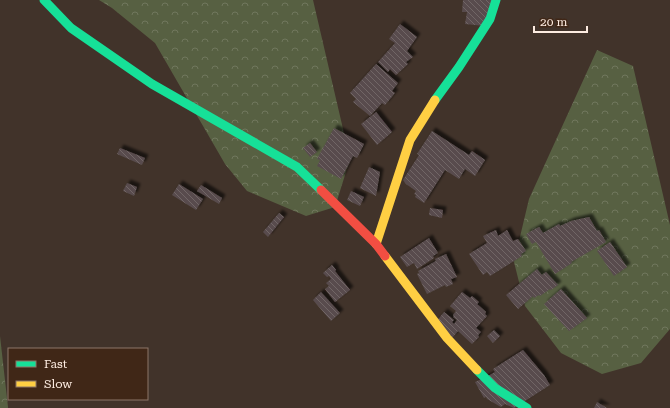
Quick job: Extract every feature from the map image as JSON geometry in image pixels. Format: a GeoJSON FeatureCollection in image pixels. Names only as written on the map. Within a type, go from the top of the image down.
{"type":"FeatureCollection","features":[{"type":"Feature","properties":{"kind":"street"},"geometry":{"type":"LineString","coordinates":[[44,0],[71,28],[152,84],[297,167],[376,244],[447,338],[495,388],[527,408]]}},
{"type":"Feature","properties":{"kind":"street"},"geometry":{"type":"LineString","coordinates":[[376,244],[410,140],[433,102],[459,67],[490,19],[496,0]]}},
{"type":"Feature","properties":{"kind":"green space"},"geometry":{"type":"Polygon","coordinates":[[[99,0],[313,0],[350,159],[335,207],[306,216],[247,191],[225,164],[155,43],[112,8],[99,0]]]}},
{"type":"Feature","properties":{"kind":"green space"},"geometry":{"type":"Polygon","coordinates":[[[597,50],[633,66],[670,225],[670,329],[641,363],[602,374],[561,353],[525,306],[514,262],[529,199],[597,50]]]}},
{"type":"Feature","properties":{"kind":"green space"},"geometry":{"type":"Polygon","coordinates":[[[0,336],[8,407],[8,408],[0,408],[0,336]]]}},
{"type":"Feature","properties":{"kind":"building"},"geometry":{"type":"Polygon","coordinates":[[[463,0],[493,0],[485,26],[465,24],[467,12],[462,12],[463,0]]]}},
{"type":"Feature","properties":{"kind":"building"},"geometry":{"type":"Polygon","coordinates":[[[400,24],[417,37],[407,51],[413,57],[406,62],[408,64],[396,75],[390,69],[388,72],[378,62],[395,43],[389,39],[400,24]]]}},
{"type":"Feature","properties":{"kind":"building"},"geometry":{"type":"Polygon","coordinates":[[[376,64],[398,83],[392,91],[395,93],[385,105],[382,103],[370,116],[353,102],[356,99],[350,93],[376,64]]]}},
{"type":"Feature","properties":{"kind":"building"},"geometry":{"type":"Polygon","coordinates":[[[376,112],[392,132],[377,145],[361,124],[376,112]]]}},
{"type":"Feature","properties":{"kind":"building"},"geometry":{"type":"Polygon","coordinates":[[[334,128],[364,144],[357,158],[353,156],[341,179],[317,166],[320,160],[317,159],[334,128]]]}},
{"type":"Feature","properties":{"kind":"building"},"geometry":{"type":"Polygon","coordinates":[[[432,131],[469,155],[472,151],[485,160],[475,176],[465,169],[459,179],[445,170],[424,203],[415,197],[416,195],[414,194],[416,191],[403,180],[432,131]]]}},
{"type":"Feature","properties":{"kind":"building"},"geometry":{"type":"Polygon","coordinates":[[[310,143],[317,152],[310,157],[303,148],[310,143]]]}},
{"type":"Feature","properties":{"kind":"building"},"geometry":{"type":"Polygon","coordinates":[[[120,148],[145,158],[142,165],[117,154],[120,148]]]}},
{"type":"Feature","properties":{"kind":"building"},"geometry":{"type":"Polygon","coordinates":[[[369,167],[380,172],[376,196],[360,188],[369,167]]]}},
{"type":"Feature","properties":{"kind":"building"},"geometry":{"type":"Polygon","coordinates":[[[127,183],[137,187],[134,196],[123,191],[127,183]]]}},
{"type":"Feature","properties":{"kind":"building"},"geometry":{"type":"Polygon","coordinates":[[[179,184],[203,199],[196,210],[172,195],[179,184]]]}},
{"type":"Feature","properties":{"kind":"building"},"geometry":{"type":"Polygon","coordinates":[[[201,185],[222,198],[219,204],[197,191],[201,185]]]}},
{"type":"Feature","properties":{"kind":"building"},"geometry":{"type":"Polygon","coordinates":[[[351,191],[364,197],[360,206],[347,200],[351,191]]]}},
{"type":"Feature","properties":{"kind":"building"},"geometry":{"type":"Polygon","coordinates":[[[430,208],[443,210],[442,218],[429,215],[430,208]]]}},
{"type":"Feature","properties":{"kind":"building"},"geometry":{"type":"Polygon","coordinates":[[[279,213],[284,217],[268,237],[263,232],[279,213]]]}},
{"type":"Feature","properties":{"kind":"building"},"geometry":{"type":"Polygon","coordinates":[[[589,217],[597,231],[599,230],[606,242],[571,262],[572,263],[555,274],[536,242],[532,244],[526,234],[539,227],[543,233],[559,224],[560,226],[571,221],[589,217]]]}},
{"type":"Feature","properties":{"kind":"building"},"geometry":{"type":"Polygon","coordinates":[[[496,230],[498,236],[507,230],[513,241],[518,239],[526,251],[521,254],[522,256],[490,276],[487,272],[483,275],[469,254],[487,243],[483,236],[496,230]]]}},
{"type":"Feature","properties":{"kind":"building"},"geometry":{"type":"Polygon","coordinates":[[[429,238],[438,253],[433,256],[434,258],[417,269],[414,263],[407,267],[400,257],[429,238]]]}},
{"type":"Feature","properties":{"kind":"building"},"geometry":{"type":"Polygon","coordinates":[[[610,242],[627,267],[614,276],[597,251],[610,242]]]}},
{"type":"Feature","properties":{"kind":"building"},"geometry":{"type":"Polygon","coordinates":[[[446,254],[457,277],[451,279],[453,284],[446,287],[445,285],[427,294],[417,274],[419,273],[418,271],[436,261],[435,259],[446,254]]]}},
{"type":"Feature","properties":{"kind":"building"},"geometry":{"type":"Polygon","coordinates":[[[332,265],[350,290],[335,302],[325,289],[329,286],[326,283],[331,279],[323,273],[332,265]]]}},
{"type":"Feature","properties":{"kind":"building"},"geometry":{"type":"Polygon","coordinates":[[[537,269],[542,275],[546,272],[558,285],[540,296],[539,295],[534,298],[533,296],[518,309],[506,295],[537,269]]]}},
{"type":"Feature","properties":{"kind":"building"},"geometry":{"type":"Polygon","coordinates":[[[561,289],[587,318],[569,331],[544,304],[561,289]]]}},
{"type":"Feature","properties":{"kind":"building"},"geometry":{"type":"Polygon","coordinates":[[[321,292],[340,313],[331,321],[313,300],[321,292]]]}},
{"type":"Feature","properties":{"kind":"building"},"geometry":{"type":"Polygon","coordinates":[[[462,292],[470,298],[472,296],[479,302],[477,304],[486,312],[485,314],[487,316],[476,328],[481,332],[478,335],[479,337],[472,344],[458,331],[452,338],[436,322],[444,312],[454,320],[452,322],[454,324],[457,320],[453,317],[453,315],[456,311],[450,306],[462,292]]]}},
{"type":"Feature","properties":{"kind":"building"},"geometry":{"type":"Polygon","coordinates":[[[494,330],[500,336],[493,343],[487,336],[494,330]]]}},
{"type":"Feature","properties":{"kind":"building"},"geometry":{"type":"Polygon","coordinates":[[[523,350],[544,375],[550,385],[514,408],[505,404],[501,407],[486,397],[484,398],[475,382],[495,372],[493,369],[523,350]]]}},
{"type":"Feature","properties":{"kind":"building"},"geometry":{"type":"Polygon","coordinates":[[[597,402],[607,408],[594,408],[597,402]]]}},
{"type":"Feature","properties":{"kind":"traffic: fast"},"geometry":{"type":"LineString","coordinates":[[44,0],[71,28],[152,84],[297,167],[321,190]]}},
{"type":"Feature","properties":{"kind":"traffic: fast"},"geometry":{"type":"LineString","coordinates":[[435,100],[459,67],[490,19],[496,0]]}},
{"type":"Feature","properties":{"kind":"traffic: fast"},"geometry":{"type":"LineString","coordinates":[[477,370],[495,388],[527,408]]}},
{"type":"Feature","properties":{"kind":"traffic: slow"},"geometry":{"type":"LineString","coordinates":[[376,244],[410,140],[435,100]]}},
{"type":"Feature","properties":{"kind":"traffic: slow"},"geometry":{"type":"LineString","coordinates":[[385,256],[447,338],[477,370]]}},
{"type":"Feature","properties":{"kind":"traffic: jam"},"geometry":{"type":"LineString","coordinates":[[321,190],[376,244],[385,256]]}}]}
